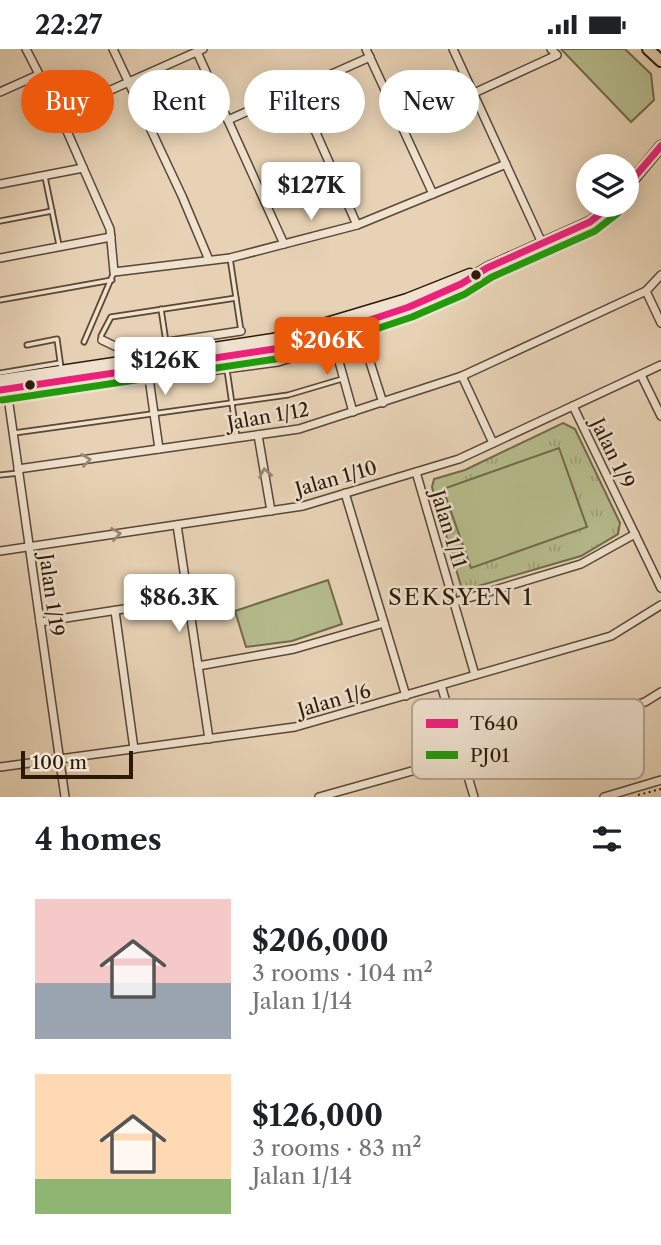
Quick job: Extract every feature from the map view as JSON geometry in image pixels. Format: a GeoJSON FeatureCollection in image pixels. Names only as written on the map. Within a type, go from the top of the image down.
{"type":"FeatureCollection","features":[{"type":"Feature","properties":{"kind":"main road"},"geometry":{"type":"LineString","coordinates":[[648,49],[661,61]]}},
{"type":"Feature","properties":{"kind":"main road"},"geometry":{"type":"LineString","coordinates":[[639,175],[661,146]]}},
{"type":"Feature","properties":{"kind":"main road"},"geometry":{"type":"LineString","coordinates":[[639,175],[661,158]]}},
{"type":"Feature","properties":{"kind":"main road"},"geometry":{"type":"LineString","coordinates":[[0,380],[61,367],[138,359],[273,339],[409,307],[596,217]]}},
{"type":"Feature","properties":{"kind":"main road"},"geometry":{"type":"LineString","coordinates":[[3,395],[134,370],[274,349],[331,333],[357,320]]}},
{"type":"Feature","properties":{"kind":"street"},"geometry":{"type":"LineString","coordinates":[[26,49],[36,70]]}},
{"type":"Feature","properties":{"kind":"street"},"geometry":{"type":"LineString","coordinates":[[113,49],[128,83],[114,89]]}},
{"type":"Feature","properties":{"kind":"street"},"geometry":{"type":"LineString","coordinates":[[453,49],[463,70]]}},
{"type":"Feature","properties":{"kind":"street"},"geometry":{"type":"LineString","coordinates":[[156,70],[200,50],[208,70]]}},
{"type":"Feature","properties":{"kind":"street"},"geometry":{"type":"LineString","coordinates":[[479,90],[554,52]]}},
{"type":"Feature","properties":{"kind":"street"},"geometry":{"type":"LineString","coordinates":[[335,70],[368,53],[433,194]]}},
{"type":"Feature","properties":{"kind":"street"},"geometry":{"type":"LineString","coordinates":[[0,92],[21,83]]}},
{"type":"Feature","properties":{"kind":"street"},"geometry":{"type":"LineString","coordinates":[[479,104],[542,243]]}},
{"type":"Feature","properties":{"kind":"street"},"geometry":{"type":"LineString","coordinates":[[230,124],[284,244]]}},
{"type":"Feature","properties":{"kind":"street"},"geometry":{"type":"LineString","coordinates":[[68,133],[110,229],[113,276],[230,258],[357,225],[506,164]]}},
{"type":"Feature","properties":{"kind":"street"},"geometry":{"type":"LineString","coordinates":[[152,133],[209,260]]}},
{"type":"Feature","properties":{"kind":"street"},"geometry":{"type":"LineString","coordinates":[[316,133],[357,225]]}},
{"type":"Feature","properties":{"kind":"street"},"geometry":{"type":"LineString","coordinates":[[0,184],[83,168]]}},
{"type":"Feature","properties":{"kind":"street"},"geometry":{"type":"LineString","coordinates":[[0,258],[111,237]]}},
{"type":"Feature","properties":{"kind":"street","name":"Jalan 1/12"},"geometry":{"type":"LineString","coordinates":[[18,471],[299,429],[462,376],[646,291],[660,277]]}},
{"type":"Feature","properties":{"kind":"street"},"geometry":{"type":"LineString","coordinates":[[646,291],[661,323]]}},
{"type":"Feature","properties":{"kind":"street"},"geometry":{"type":"LineString","coordinates":[[357,320],[383,403]]}},
{"type":"Feature","properties":{"kind":"street"},"geometry":{"type":"LineString","coordinates":[[102,339],[116,348],[136,347],[241,331]]}},
{"type":"Feature","properties":{"kind":"street"},"geometry":{"type":"LineString","coordinates":[[3,395],[278,362],[321,349],[331,333]]}},
{"type":"Feature","properties":{"kind":"street"},"geometry":{"type":"LineString","coordinates":[[331,333],[353,412]]}},
{"type":"Feature","properties":{"kind":"street"},"geometry":{"type":"LineString","coordinates":[[223,334],[225,347]]}},
{"type":"Feature","properties":{"kind":"street"},"geometry":{"type":"LineString","coordinates":[[136,347],[138,359]]}},
{"type":"Feature","properties":{"kind":"street","name":"Jalan 1/10"},"geometry":{"type":"LineString","coordinates":[[0,551],[303,506],[458,459],[661,365]]}},
{"type":"Feature","properties":{"kind":"street"},"geometry":{"type":"LineString","coordinates":[[134,370],[149,379]]}},
{"type":"Feature","properties":{"kind":"street"},"geometry":{"type":"LineString","coordinates":[[641,375],[661,416]]}},
{"type":"Feature","properties":{"kind":"street"},"geometry":{"type":"LineString","coordinates":[[462,376],[493,443]]}},
{"type":"Feature","properties":{"kind":"street"},"geometry":{"type":"LineString","coordinates":[[149,379],[159,449]]}},
{"type":"Feature","properties":{"kind":"street","name":"Jalan 1/19"},"geometry":{"type":"LineString","coordinates":[[3,395],[13,433],[65,797]]}},
{"type":"Feature","properties":{"kind":"street","name":"Jalan 1/9"},"geometry":{"type":"LineString","coordinates":[[573,406],[661,588]]}},
{"type":"Feature","properties":{"kind":"street"},"geometry":{"type":"LineString","coordinates":[[258,435],[271,511]]}},
{"type":"Feature","properties":{"kind":"street","name":"Jalan 1/11"},"geometry":{"type":"LineString","coordinates":[[416,472],[475,675]]}},
{"type":"Feature","properties":{"kind":"street"},"geometry":{"type":"LineString","coordinates":[[345,493],[406,695]]}},
{"type":"Feature","properties":{"kind":"street"},"geometry":{"type":"LineString","coordinates":[[177,525],[209,739]]}},
{"type":"Feature","properties":{"kind":"street"},"geometry":{"type":"LineString","coordinates":[[455,602],[582,564],[635,534]]}},
{"type":"Feature","properties":{"kind":"street"},"geometry":{"type":"LineString","coordinates":[[40,622],[188,599]]}},
{"type":"Feature","properties":{"kind":"street","name":"Jalan 1/6"},"geometry":{"type":"LineString","coordinates":[[0,767],[295,727],[611,636],[661,605]]}},
{"type":"Feature","properties":{"kind":"street"},"geometry":{"type":"LineString","coordinates":[[115,611],[134,750]]}},
{"type":"Feature","properties":{"kind":"street"},"geometry":{"type":"LineString","coordinates":[[198,666],[295,649],[384,623]]}},
{"type":"Feature","properties":{"kind":"street"},"geometry":{"type":"LineString","coordinates":[[441,685],[445,699]]}},
{"type":"Feature","properties":{"kind":"street"},"geometry":{"type":"LineString","coordinates":[[644,702],[661,692]]}},
{"type":"Feature","properties":{"kind":"street"},"geometry":{"type":"LineString","coordinates":[[319,797],[412,771]]}},
{"type":"Feature","properties":{"kind":"street"},"geometry":{"type":"LineString","coordinates":[[469,779],[474,797]]}},
{"type":"Feature","properties":{"kind":"street"},"geometry":{"type":"LineString","coordinates":[[604,797],[661,781]]}},
{"type":"Feature","properties":{"kind":"lane"},"geometry":{"type":"LineString","coordinates":[[45,175],[59,246]]}},
{"type":"Feature","properties":{"kind":"lane"},"geometry":{"type":"LineString","coordinates":[[0,221],[52,211]]}},
{"type":"Feature","properties":{"kind":"lane"},"geometry":{"type":"LineString","coordinates":[[230,258],[241,331]]}},
{"type":"Feature","properties":{"kind":"lane"},"geometry":{"type":"LineString","coordinates":[[0,300],[113,276]]}},
{"type":"Feature","properties":{"kind":"lane"},"geometry":{"type":"LineString","coordinates":[[83,342],[96,319],[113,276]]}},
{"type":"Feature","properties":{"kind":"lane"},"geometry":{"type":"LineString","coordinates":[[102,339],[100,336],[111,317],[236,298]]}},
{"type":"Feature","properties":{"kind":"lane"},"geometry":{"type":"LineString","coordinates":[[161,310],[166,342]]}},
{"type":"Feature","properties":{"kind":"lane"},"geometry":{"type":"LineString","coordinates":[[0,373],[61,367],[57,339],[27,345]]}},
{"type":"Feature","properties":{"kind":"lane"},"geometry":{"type":"LineString","coordinates":[[227,368],[237,438]]}},
{"type":"Feature","properties":{"kind":"lane"},"geometry":{"type":"LineString","coordinates":[[13,433],[288,395],[342,379]]}},
{"type":"Feature","properties":{"kind":"lane"},"geometry":{"type":"LineString","coordinates":[[0,475],[18,471]]}},
{"type":"Feature","properties":{"kind":"path"},"geometry":{"type":"LineString","coordinates":[[632,797],[661,789]]}},
{"type":"Feature","properties":{"kind":"green space"},"geometry":{"type":"Polygon","coordinates":[[[561,49],[625,49],[651,74],[654,100],[631,122],[561,49]]]}},
{"type":"Feature","properties":{"kind":"green space"},"geometry":{"type":"Polygon","coordinates":[[[563,423],[575,429],[620,523],[618,534],[581,556],[468,589],[461,586],[432,487],[434,479],[465,470],[563,423]]]}},
{"type":"Feature","properties":{"kind":"green space"},"geometry":{"type":"Polygon","coordinates":[[[559,448],[587,527],[471,568],[443,489],[559,448]]]}},
{"type":"Feature","properties":{"kind":"green space"},"geometry":{"type":"Polygon","coordinates":[[[328,580],[342,624],[292,641],[246,647],[235,611],[328,580]]]}},
{"type":"Feature","properties":{"kind":"transit line","name":"T640"},"geometry":{"type":"LineString","coordinates":[[639,172],[661,146]]}},
{"type":"Feature","properties":{"kind":"transit line","name":"T640"},"geometry":{"type":"LineString","coordinates":[[0,390],[274,349],[331,333],[409,307],[596,217]]}},
{"type":"Feature","properties":{"kind":"transit line","name":"PJ01"},"geometry":{"type":"LineString","coordinates":[[2,400],[276,359],[334,343],[412,317],[465,294],[492,277],[595,231],[613,217]]}},
{"type":"Feature","properties":{"kind":"district","name":"SEKSYEN 1"},"geometry":{"type":"Point","coordinates":[461,597]}}]}
